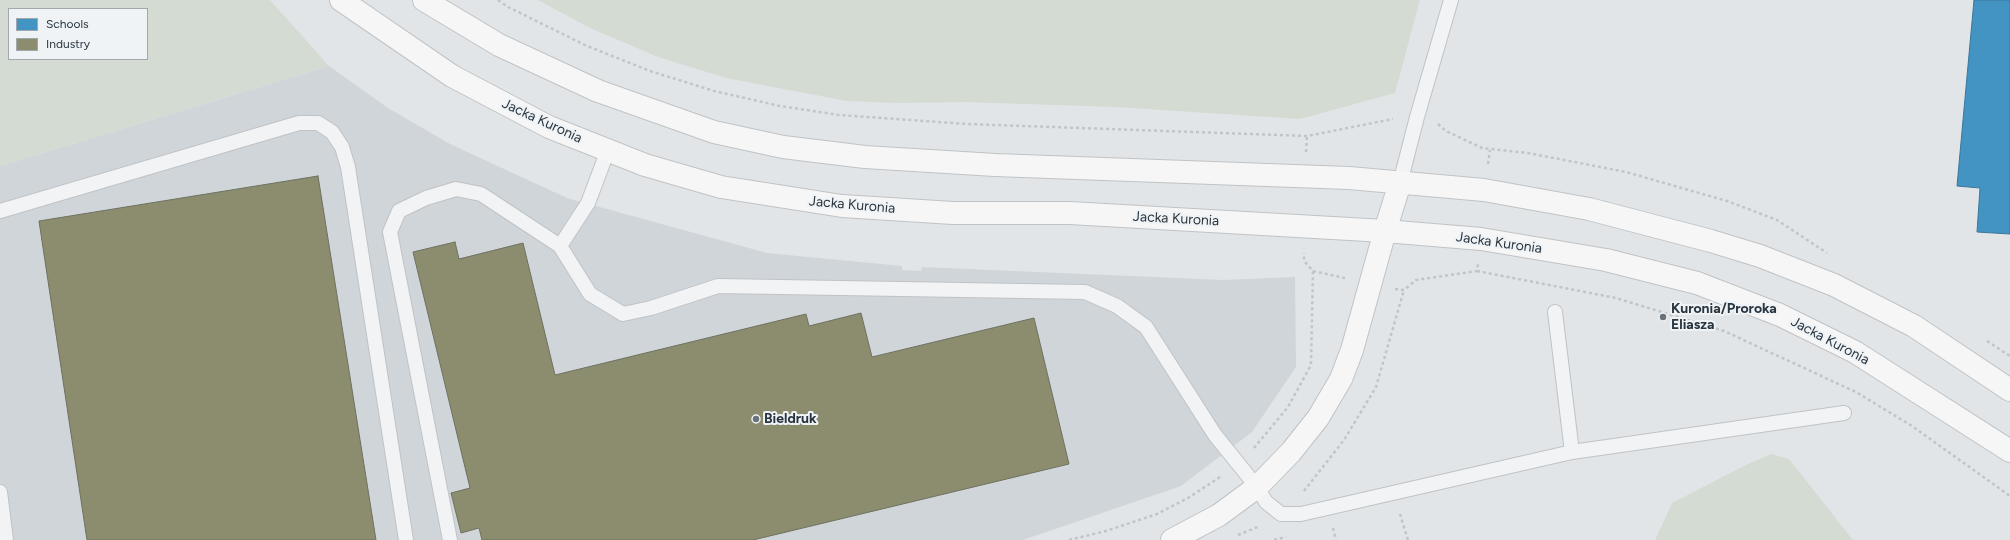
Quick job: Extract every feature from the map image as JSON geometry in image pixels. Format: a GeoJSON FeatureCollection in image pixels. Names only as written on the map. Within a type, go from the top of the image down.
{"type":"FeatureCollection","features":[{"type":"Feature","properties":{"kind":"main road","name":"Jacka Kuronia"},"geometry":{"type":"LineString","coordinates":[[341,0],[452,76],[549,127],[645,165],[721,187],[842,206],[953,212],[1070,213],[1385,230],[1481,239],[1606,260],[1697,283],[1780,315],[1855,352],[2010,451]]}},
{"type":"Feature","properties":{"kind":"main road"},"geometry":{"type":"LineString","coordinates":[[424,0],[499,45],[598,91],[714,132],[783,146],[865,156],[987,164],[1305,176],[1400,183],[1484,190],[1589,209],[1711,241],[1760,256],[1834,285],[1914,326],[2010,390]]}},
{"type":"Feature","properties":{"kind":"main road"},"geometry":{"type":"LineString","coordinates":[[1172,540],[1219,514],[1258,487],[1291,452],[1318,418],[1341,379],[1352,350],[1385,230],[1400,183]]}},
{"type":"Feature","properties":{"kind":"lane"},"geometry":{"type":"LineString","coordinates":[[1400,183],[1417,117],[1451,0]]}},
{"type":"Feature","properties":{"kind":"lane"},"geometry":{"type":"LineString","coordinates":[[0,211],[299,123],[318,123],[332,132],[342,147],[348,167],[406,540]]}},
{"type":"Feature","properties":{"kind":"lane"},"geometry":{"type":"LineString","coordinates":[[560,246],[588,203],[608,150]]}},
{"type":"Feature","properties":{"kind":"lane"},"geometry":{"type":"LineString","coordinates":[[450,540],[390,232],[399,211],[426,198],[456,189],[481,194],[560,246],[590,294],[623,314],[651,308],[718,286],[1085,292],[1117,306],[1146,328],[1215,435],[1258,487],[1266,502],[1281,514],[1301,514],[1572,452],[1844,413]]}},
{"type":"Feature","properties":{"kind":"lane"},"geometry":{"type":"LineString","coordinates":[[1554,312],[1572,452]]}},
{"type":"Feature","properties":{"kind":"lane"},"geometry":{"type":"LineString","coordinates":[[0,492],[6,540]]}},
{"type":"Feature","properties":{"kind":"path"},"geometry":{"type":"LineString","coordinates":[[1477,271],[1616,298],[1724,331],[1856,392],[1912,426],[2010,496]]}},
{"type":"Feature","properties":{"kind":"path"},"geometry":{"type":"LineString","coordinates":[[1332,526],[1336,540]]}},
{"type":"Feature","properties":{"kind":"path"},"geometry":{"type":"LineString","coordinates":[[1406,530],[1408,540]]}},
{"type":"Feature","properties":{"kind":"shaded area"},"geometry":{"type":"Polygon","coordinates":[[[0,0],[270,0],[329,66],[0,166],[0,0]]]}},
{"type":"Feature","properties":{"kind":"shaded area"},"geometry":{"type":"Polygon","coordinates":[[[538,0],[1420,0],[1395,93],[1300,119],[1115,107],[965,102],[898,103],[847,101],[726,78],[658,57],[590,28],[538,0]]]}},
{"type":"Feature","properties":{"kind":"shaded area"},"geometry":{"type":"Polygon","coordinates":[[[329,66],[388,108],[450,144],[567,198],[767,253],[902,266],[902,270],[921,271],[922,267],[1223,280],[1295,277],[1296,367],[1252,432],[1181,486],[1023,540],[0,540],[0,166],[329,66]]]}},
{"type":"Feature","properties":{"kind":"shaded area"},"geometry":{"type":"Polygon","coordinates":[[[1771,454],[1789,459],[1853,540],[1655,540],[1672,503],[1748,464],[1771,454]]]}},
{"type":"Feature","properties":{"kind":"building: Schools"},"geometry":{"type":"Polygon","coordinates":[[[1974,0],[2010,0],[2010,234],[1977,232],[1980,188],[1957,186],[1974,0]]]}},
{"type":"Feature","properties":{"kind":"building: Industry"},"geometry":{"type":"Polygon","coordinates":[[[318,176],[376,540],[87,540],[39,221],[318,176]]]}},
{"type":"Feature","properties":{"kind":"building: Industry","name":"Bieldruk"},"geometry":{"type":"Polygon","coordinates":[[[455,242],[459,259],[523,243],[555,375],[806,314],[809,326],[861,313],[872,357],[1034,318],[1069,464],[753,540],[482,540],[479,528],[461,533],[451,493],[470,488],[413,252],[455,242]]]}},
{"type":"Feature","properties":{"kind":"place","name":"Kuronia/Proroka Eliasza"},"geometry":{"type":"Point","coordinates":[1663,317]}},
{"type":"Feature","properties":{"kind":"place","name":"Bieldruk"},"geometry":{"type":"Point","coordinates":[756,419]}}]}
